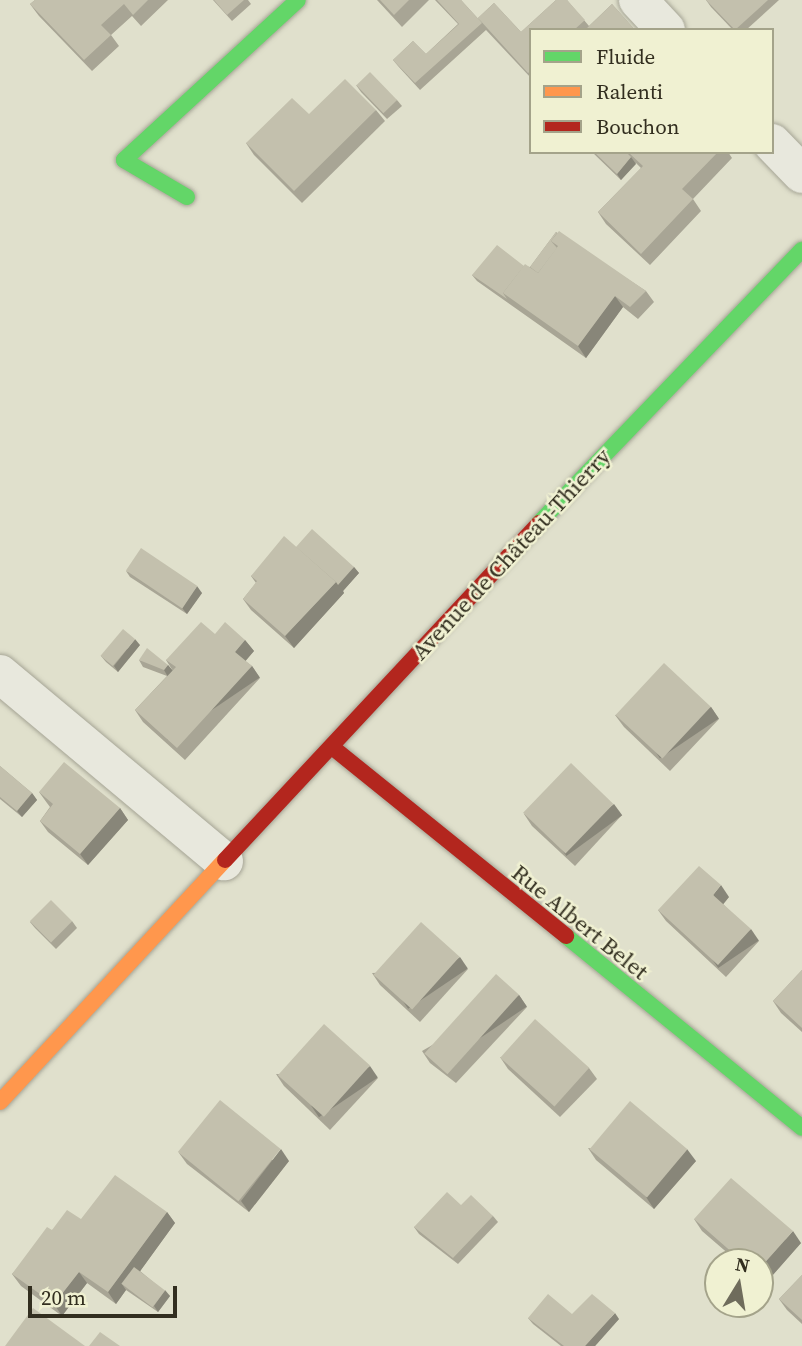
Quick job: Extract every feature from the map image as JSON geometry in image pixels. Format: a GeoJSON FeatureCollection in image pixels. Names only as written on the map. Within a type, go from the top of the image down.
{"type":"FeatureCollection","features":[{"type":"Feature","properties":{"kind":"main road"},"geometry":{"type":"LineString","coordinates":[[187,197],[124,160],[298,0]]}},
{"type":"Feature","properties":{"kind":"main road","name":"Avenue de Château-Thierry"},"geometry":{"type":"LineString","coordinates":[[0,1102],[802,250]]}},
{"type":"Feature","properties":{"kind":"main road","name":"Rue Albert Belet"},"geometry":{"type":"LineString","coordinates":[[332,747],[802,1128]]}},
{"type":"Feature","properties":{"kind":"street"},"geometry":{"type":"LineString","coordinates":[[638,0],[664,28]]}},
{"type":"Feature","properties":{"kind":"street"},"geometry":{"type":"LineString","coordinates":[[774,145],[802,174]]}},
{"type":"Feature","properties":{"kind":"street"},"geometry":{"type":"LineString","coordinates":[[0,674],[224,862]]}},
{"type":"Feature","properties":{"kind":"building"},"geometry":{"type":"Polygon","coordinates":[[[35,0],[148,0],[133,15],[124,4],[101,25],[111,35],[84,60],[30,4],[35,0]]]}},
{"type":"Feature","properties":{"kind":"building"},"geometry":{"type":"Polygon","coordinates":[[[214,0],[244,0],[227,15],[214,0]]]}},
{"type":"Feature","properties":{"kind":"building"},"geometry":{"type":"Polygon","coordinates":[[[380,0],[409,0],[394,15],[380,0]]]}},
{"type":"Feature","properties":{"kind":"building"},"geometry":{"type":"Polygon","coordinates":[[[437,0],[461,0],[482,23],[415,83],[393,60],[413,41],[426,54],[459,24],[437,0]]]}},
{"type":"Feature","properties":{"kind":"building"},"geometry":{"type":"Polygon","coordinates":[[[556,0],[567,0],[585,20],[576,28],[529,28],[528,73],[478,18],[494,3],[521,32],[556,0]]]}},
{"type":"Feature","properties":{"kind":"building"},"geometry":{"type":"Polygon","coordinates":[[[706,0],[768,0],[737,28],[733,28],[706,0]]]}},
{"type":"Feature","properties":{"kind":"building"},"geometry":{"type":"Polygon","coordinates":[[[612,4],[633,28],[587,28],[612,4]]]}},
{"type":"Feature","properties":{"kind":"building"},"geometry":{"type":"Polygon","coordinates":[[[370,72],[397,100],[383,113],[356,85],[370,72]]]}},
{"type":"Feature","properties":{"kind":"building"},"geometry":{"type":"Polygon","coordinates":[[[345,79],[376,110],[294,191],[246,143],[292,98],[309,114],[345,79]]]}},
{"type":"Feature","properties":{"kind":"building"},"geometry":{"type":"Polygon","coordinates":[[[596,154],[628,154],[631,157],[617,174],[596,154]]]}},
{"type":"Feature","properties":{"kind":"building"},"geometry":{"type":"Polygon","coordinates":[[[630,154],[716,154],[682,189],[693,199],[641,254],[598,212],[643,166],[630,154]]]}},
{"type":"Feature","properties":{"kind":"building"},"geometry":{"type":"Polygon","coordinates":[[[559,231],[646,291],[630,307],[615,296],[578,346],[503,293],[525,264],[538,273],[558,246],[551,241],[559,231]]]}},
{"type":"Feature","properties":{"kind":"building"},"geometry":{"type":"Polygon","coordinates":[[[556,232],[551,241],[557,248],[538,273],[530,267],[556,232]]]}},
{"type":"Feature","properties":{"kind":"building"},"geometry":{"type":"Polygon","coordinates":[[[497,245],[524,266],[503,293],[507,299],[472,275],[497,245]]]}},
{"type":"Feature","properties":{"kind":"building"},"geometry":{"type":"Polygon","coordinates":[[[312,529],[354,567],[338,585],[296,547],[312,529]]]}},
{"type":"Feature","properties":{"kind":"building"},"geometry":{"type":"Polygon","coordinates":[[[284,536],[336,582],[285,636],[243,599],[257,581],[251,576],[284,536]]]}},
{"type":"Feature","properties":{"kind":"building"},"geometry":{"type":"Polygon","coordinates":[[[141,548],[197,586],[182,608],[126,570],[141,548]]]}},
{"type":"Feature","properties":{"kind":"building"},"geometry":{"type":"Polygon","coordinates":[[[201,622],[215,634],[225,622],[245,640],[235,652],[252,666],[177,748],[135,710],[176,667],[166,660],[201,622]]]}},
{"type":"Feature","properties":{"kind":"building"},"geometry":{"type":"Polygon","coordinates":[[[123,629],[135,639],[113,666],[101,656],[123,629]]]}},
{"type":"Feature","properties":{"kind":"building"},"geometry":{"type":"Polygon","coordinates":[[[147,648],[168,665],[164,670],[139,660],[147,648]]]}},
{"type":"Feature","properties":{"kind":"building"},"geometry":{"type":"Polygon","coordinates":[[[664,663],[711,707],[662,759],[616,715],[664,663]]]}},
{"type":"Feature","properties":{"kind":"building"},"geometry":{"type":"Polygon","coordinates":[[[64,762],[120,808],[80,854],[40,821],[53,804],[39,792],[64,762]]]}},
{"type":"Feature","properties":{"kind":"building"},"geometry":{"type":"Polygon","coordinates":[[[571,763],[613,804],[566,854],[523,813],[571,763]]]}},
{"type":"Feature","properties":{"kind":"building"},"geometry":{"type":"Polygon","coordinates":[[[0,766],[32,793],[17,811],[0,797],[0,766]]]}},
{"type":"Feature","properties":{"kind":"building"},"geometry":{"type":"Polygon","coordinates":[[[699,866],[721,885],[713,895],[751,929],[718,965],[658,910],[699,866]]]}},
{"type":"Feature","properties":{"kind":"building"},"geometry":{"type":"Polygon","coordinates":[[[51,900],[72,921],[51,942],[30,921],[51,900]]]}},
{"type":"Feature","properties":{"kind":"building"},"geometry":{"type":"Polygon","coordinates":[[[421,922],[460,957],[412,1010],[373,975],[421,922]]]}},
{"type":"Feature","properties":{"kind":"building"},"geometry":{"type":"Polygon","coordinates":[[[802,970],[802,1028],[773,1001],[802,970]]]}},
{"type":"Feature","properties":{"kind":"building"},"geometry":{"type":"Polygon","coordinates":[[[496,974],[519,995],[447,1074],[424,1054],[496,974]]]}},
{"type":"Feature","properties":{"kind":"building"},"geometry":{"type":"Polygon","coordinates":[[[535,1019],[589,1068],[554,1106],[500,1058],[535,1019]]]}},
{"type":"Feature","properties":{"kind":"building"},"geometry":{"type":"Polygon","coordinates":[[[324,1024],[370,1065],[324,1117],[278,1075],[324,1024]]]}},
{"type":"Feature","properties":{"kind":"building"},"geometry":{"type":"Polygon","coordinates":[[[220,1100],[281,1149],[238,1201],[178,1152],[220,1100]]]}},
{"type":"Feature","properties":{"kind":"building"},"geometry":{"type":"Polygon","coordinates":[[[630,1101],[687,1149],[647,1197],[590,1149],[630,1101]]]}},
{"type":"Feature","properties":{"kind":"building"},"geometry":{"type":"Polygon","coordinates":[[[115,1175],[167,1212],[108,1292],[79,1272],[54,1304],[12,1274],[47,1227],[52,1230],[67,1210],[81,1219],[115,1175]]]}},
{"type":"Feature","properties":{"kind":"building"},"geometry":{"type":"Polygon","coordinates":[[[731,1178],[793,1231],[774,1252],[774,1248],[727,1248],[694,1219],[731,1178]]]}},
{"type":"Feature","properties":{"kind":"building"},"geometry":{"type":"Polygon","coordinates":[[[447,1192],[461,1205],[471,1195],[493,1216],[453,1258],[414,1227],[447,1192]]]}},
{"type":"Feature","properties":{"kind":"building"},"geometry":{"type":"Polygon","coordinates":[[[134,1267],[165,1290],[153,1307],[121,1284],[134,1267]]]}},
{"type":"Feature","properties":{"kind":"building"},"geometry":{"type":"Polygon","coordinates":[[[802,1275],[802,1320],[779,1299],[802,1275]]]}},
{"type":"Feature","properties":{"kind":"building"},"geometry":{"type":"Polygon","coordinates":[[[548,1294],[572,1314],[592,1294],[615,1313],[585,1346],[564,1346],[528,1318],[548,1294]]]}},
{"type":"Feature","properties":{"kind":"building"},"geometry":{"type":"Polygon","coordinates":[[[33,1308],[85,1346],[5,1346],[33,1308]]]}},
{"type":"Feature","properties":{"kind":"building"},"geometry":{"type":"Polygon","coordinates":[[[100,1332],[120,1346],[89,1346],[100,1332]]]}},
{"type":"Feature","properties":{"kind":"traffic: fast"},"geometry":{"type":"LineString","coordinates":[[187,197],[124,160],[298,0]]}},
{"type":"Feature","properties":{"kind":"traffic: fast"},"geometry":{"type":"LineString","coordinates":[[539,523],[802,250]]}},
{"type":"Feature","properties":{"kind":"traffic: fast"},"geometry":{"type":"LineString","coordinates":[[566,936],[802,1128]]}},
{"type":"Feature","properties":{"kind":"traffic: slow"},"geometry":{"type":"LineString","coordinates":[[0,1102],[225,860]]}},
{"type":"Feature","properties":{"kind":"traffic: jam"},"geometry":{"type":"LineString","coordinates":[[225,860],[539,523]]}},
{"type":"Feature","properties":{"kind":"traffic: jam"},"geometry":{"type":"LineString","coordinates":[[332,747],[566,936]]}}]}
